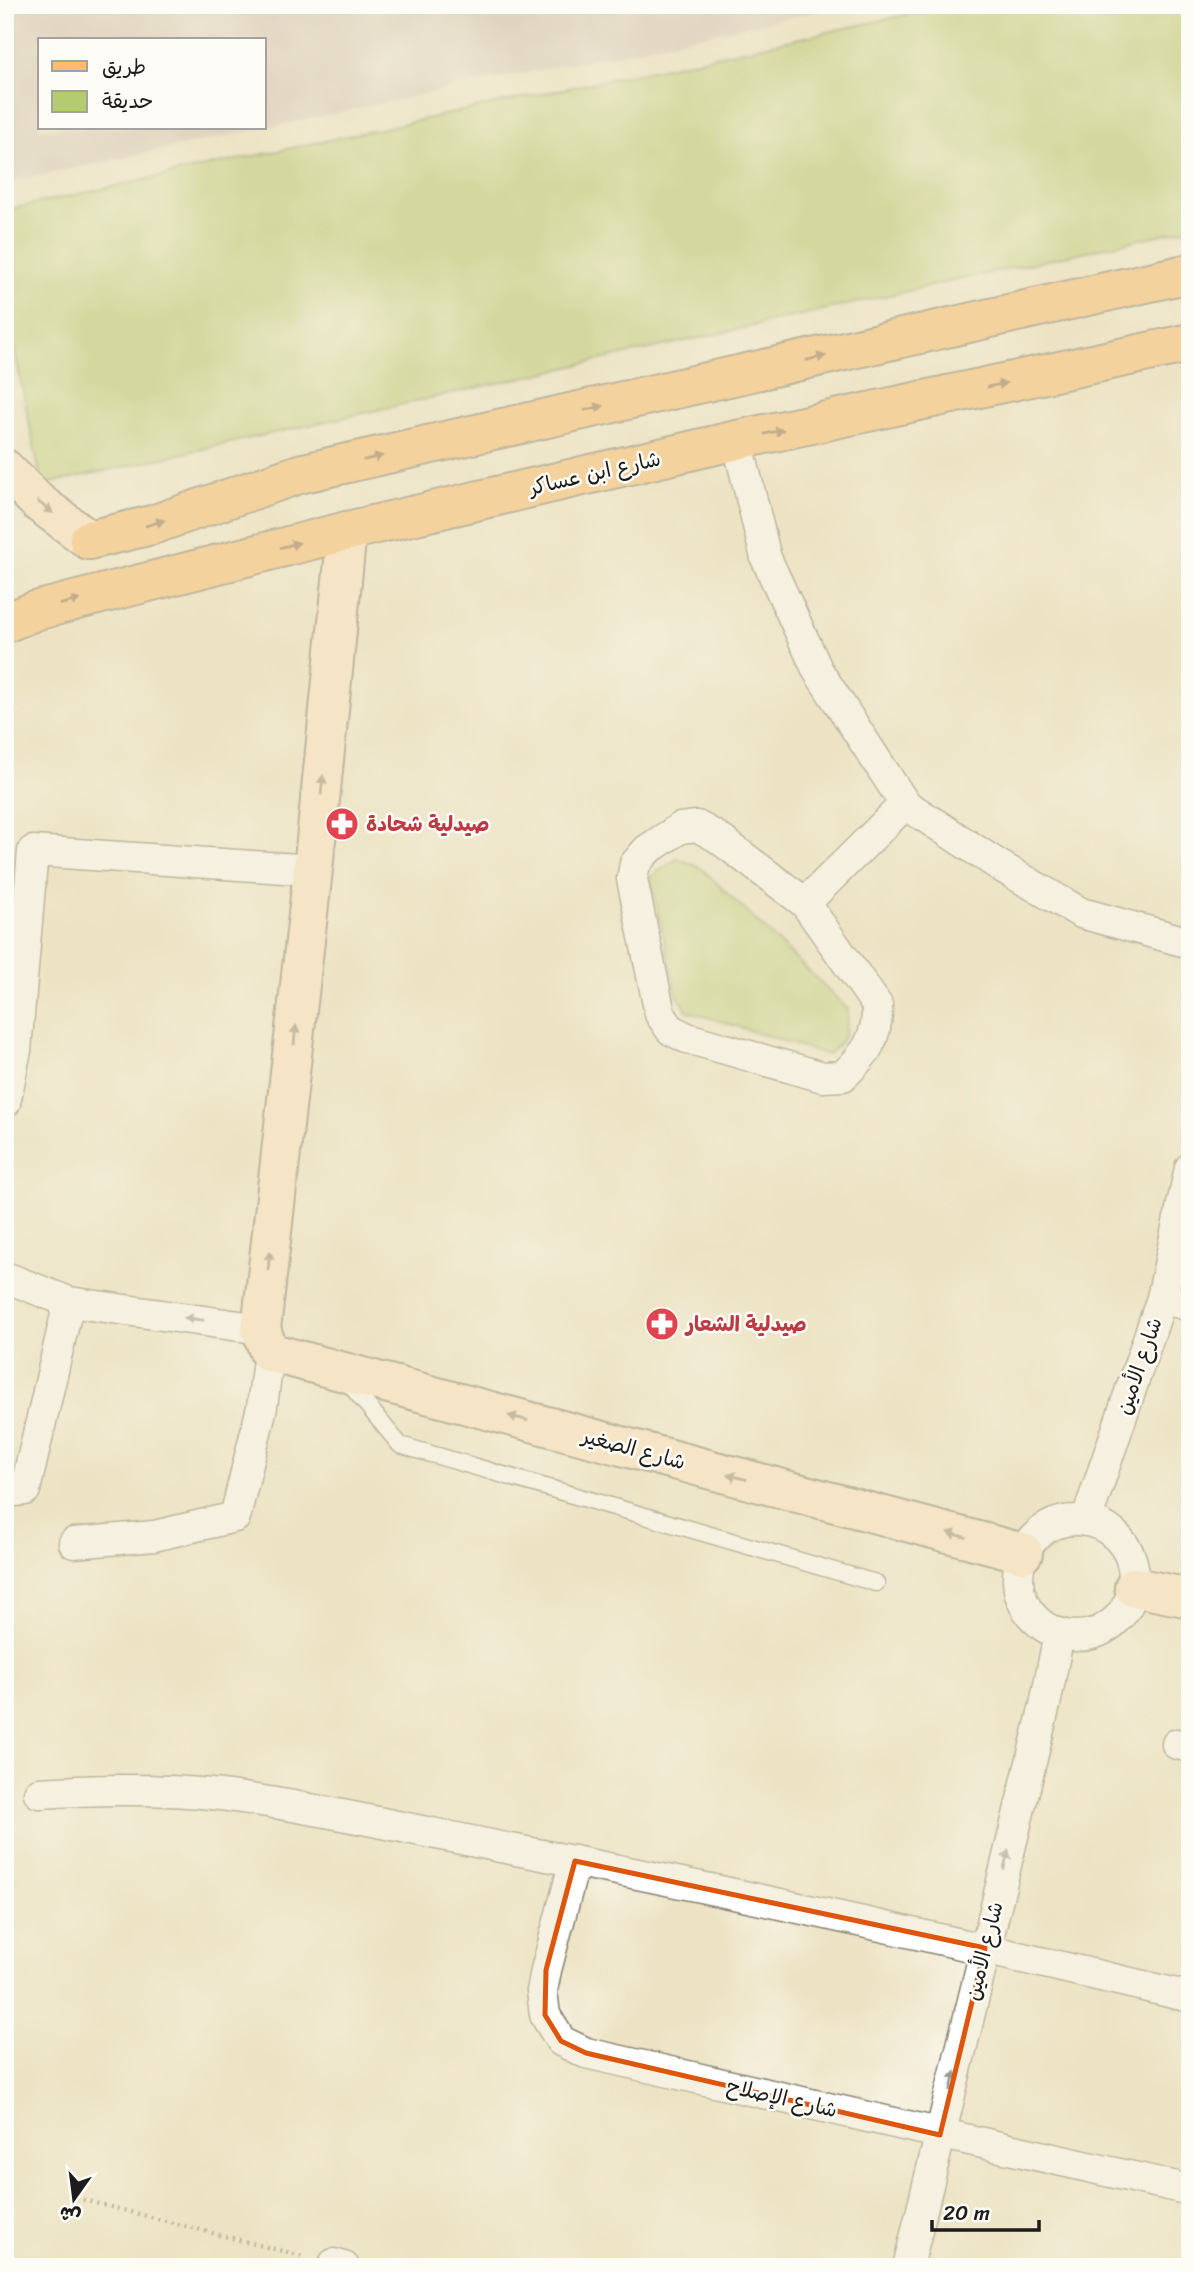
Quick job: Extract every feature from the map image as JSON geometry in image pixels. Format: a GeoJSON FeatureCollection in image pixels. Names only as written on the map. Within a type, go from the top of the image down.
{"type":"FeatureCollection","features":[{"type":"Feature","properties":{"kind":"main road"},"geometry":{"type":"LineString","coordinates":[[89,540],[152,525],[299,474],[1190,273]]}},
{"type":"Feature","properties":{"kind":"main road","name":"شارع ابن عساكر"},"geometry":{"type":"LineString","coordinates":[[5,623],[35,611],[347,531],[737,440],[1190,343]]}},
{"type":"Feature","properties":{"kind":"street"},"geometry":{"type":"LineString","coordinates":[[737,440],[766,558],[818,671],[905,804],[1000,866],[1081,914],[1190,943]]}},
{"type":"Feature","properties":{"kind":"street"},"geometry":{"type":"LineString","coordinates":[[5,469],[38,502],[89,540]]}},
{"type":"Feature","properties":{"kind":"street"},"geometry":{"type":"LineString","coordinates":[[74,1543],[154,1536],[235,1517],[262,1407],[265,1341],[347,531]]}},
{"type":"Feature","properties":{"kind":"street"},"geometry":{"type":"LineString","coordinates":[[805,902],[905,804]]}},
{"type":"Feature","properties":{"kind":"street"},"geometry":{"type":"LineString","coordinates":[[697,826],[717,837],[805,902],[877,1005],[878,1023],[861,1059],[843,1076],[823,1077],[687,1038],[671,1030],[660,1014],[632,879],[635,864],[647,850],[680,828],[697,826]]}},
{"type":"Feature","properties":{"kind":"street"},"geometry":{"type":"LineString","coordinates":[[5,1103],[16,1050],[33,851],[313,870]]}},
{"type":"Feature","properties":{"kind":"street","name":"شارع الأمين"},"geometry":{"type":"LineString","coordinates":[[1086,1521],[1176,1302],[1190,1168]]}},
{"type":"Feature","properties":{"kind":"street"},"geometry":{"type":"LineString","coordinates":[[5,1278],[69,1302],[265,1341]]}},
{"type":"Feature","properties":{"kind":"street"},"geometry":{"type":"LineString","coordinates":[[5,1492],[25,1490],[69,1302]]}},
{"type":"Feature","properties":{"kind":"street","name":"شارع الصغير"},"geometry":{"type":"LineString","coordinates":[[265,1341],[339,1371],[1023,1553]]}},
{"type":"Feature","properties":{"kind":"street"},"geometry":{"type":"LineString","coordinates":[[1066,1521],[1086,1521],[1104,1527],[1118,1537],[1128,1552],[1134,1569],[1134,1587],[1130,1601],[1111,1626],[1081,1637],[1059,1634],[1042,1626],[1028,1612],[1020,1595],[1017,1576],[1023,1553],[1032,1540],[1047,1527],[1066,1521]]}},
{"type":"Feature","properties":{"kind":"street"},"geometry":{"type":"LineString","coordinates":[[1134,1587],[1190,1598]]}},
{"type":"Feature","properties":{"kind":"street","name":"شارع الأمين"},"geometry":{"type":"LineString","coordinates":[[908,2267],[1045,1704],[1059,1634]]}},
{"type":"Feature","properties":{"kind":"street"},"geometry":{"type":"LineString","coordinates":[[39,1793],[99,1789],[159,1790],[278,1804],[575,1861],[985,1948],[1190,1997]]}},
{"type":"Feature","properties":{"kind":"street","name":"شارع الإصلاح"},"geometry":{"type":"LineString","coordinates":[[575,1861],[542,1992],[545,2015],[561,2042],[586,2053],[940,2135],[1189,2186]]}},
{"type":"Feature","properties":{"kind":"lane"},"geometry":{"type":"LineString","coordinates":[[339,1371],[400,1446],[876,1583]]}},
{"type":"Feature","properties":{"kind":"path"},"geometry":{"type":"LineString","coordinates":[[76,2198],[337,2266]]}},
{"type":"Feature","properties":{"kind":"highlighted area"},"geometry":{"type":"Polygon","coordinates":[[[575,1861],[985,1948],[940,2135],[586,2053],[561,2041],[545,2015],[546,1970],[575,1861]]]}},
{"type":"Feature","properties":{"kind":"shaded area"},"geometry":{"type":"Polygon","coordinates":[[[5,5],[847,5],[266,128],[266,38],[38,38],[38,130],[256,130],[5,183],[5,5]]]}},
{"type":"Feature","properties":{"kind":"green space"},"geometry":{"type":"Polygon","coordinates":[[[952,5],[1190,5],[1190,228],[42,485],[5,303],[5,210],[952,5]]]}},
{"type":"Feature","properties":{"kind":"green space"},"geometry":{"type":"Polygon","coordinates":[[[678,858],[701,868],[848,1009],[844,1036],[827,1055],[688,1011],[677,995],[650,877],[678,858]]]}},
{"type":"Feature","properties":{"kind":"place","name":"صيدلية شحادة"},"geometry":{"type":"Point","coordinates":[342,824]}},
{"type":"Feature","properties":{"kind":"place","name":"صيدلية الشعار"},"geometry":{"type":"Point","coordinates":[662,1324]}}]}
